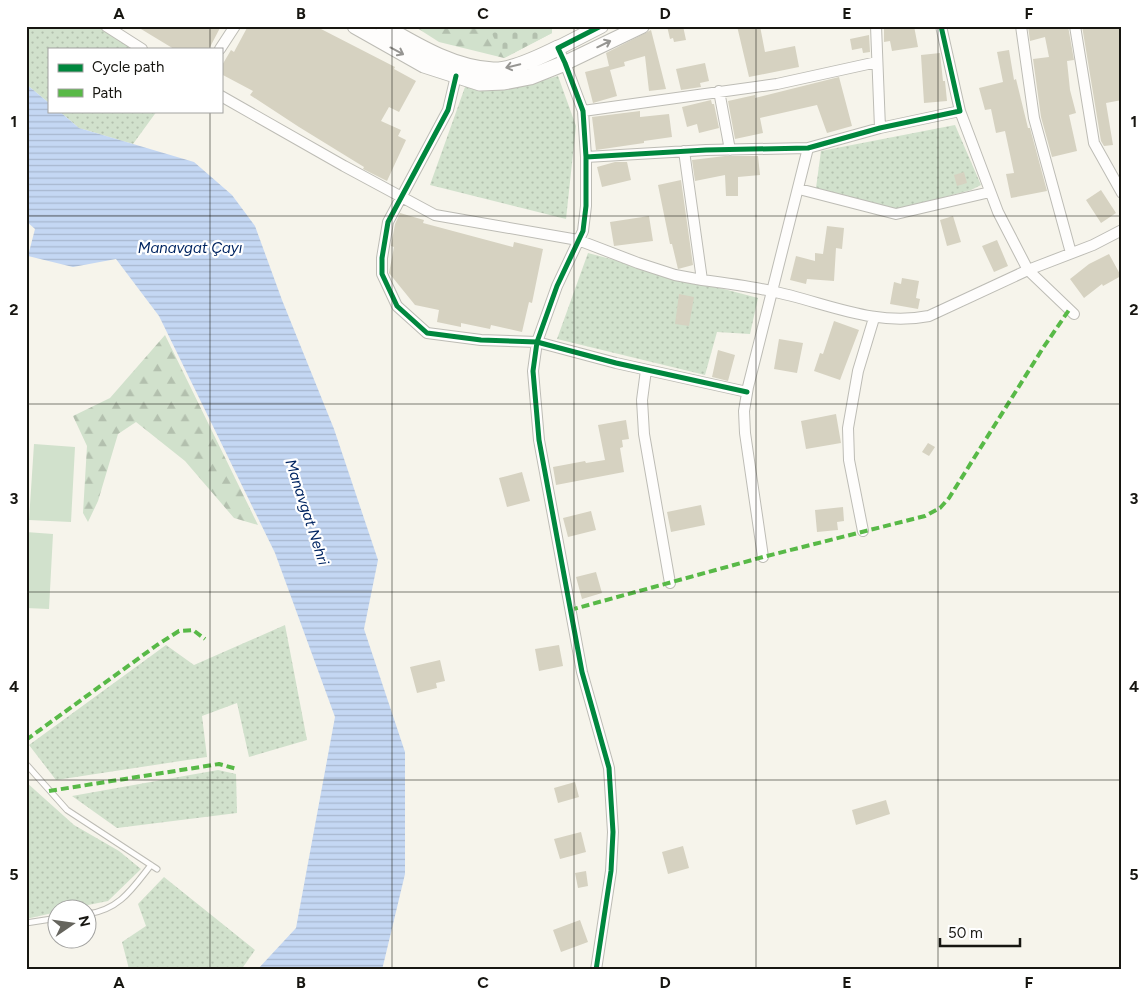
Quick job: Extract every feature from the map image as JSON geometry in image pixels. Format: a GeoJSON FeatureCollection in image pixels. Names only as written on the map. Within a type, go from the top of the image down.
{"type":"FeatureCollection","features":[{"type":"Feature","properties":{"kind":"main road"},"geometry":{"type":"LineString","coordinates":[[355,26],[424,65],[480,83],[504,82],[530,77],[566,63]]}},
{"type":"Feature","properties":{"kind":"main road"},"geometry":{"type":"LineString","coordinates":[[383,26],[432,54],[473,67],[494,70],[526,62],[558,48]]}},
{"type":"Feature","properties":{"kind":"street"},"geometry":{"type":"LineString","coordinates":[[106,26],[140,48]]}},
{"type":"Feature","properties":{"kind":"street"},"geometry":{"type":"LineString","coordinates":[[221,48],[234,26]]}},
{"type":"Feature","properties":{"kind":"street"},"geometry":{"type":"LineString","coordinates":[[596,970],[611,871],[613,832],[609,768],[582,672],[539,440],[533,371],[537,342],[557,286],[583,231],[586,206],[586,157],[583,111],[566,63],[558,48],[601,26]]}},
{"type":"Feature","properties":{"kind":"street"},"geometry":{"type":"LineString","coordinates":[[566,63],[642,26]]}},
{"type":"Feature","properties":{"kind":"street"},"geometry":{"type":"LineString","coordinates":[[876,26],[880,128]]}},
{"type":"Feature","properties":{"kind":"street"},"geometry":{"type":"LineString","coordinates":[[941,26],[960,111],[990,192],[1028,270],[1074,314]]}},
{"type":"Feature","properties":{"kind":"street"},"geometry":{"type":"LineString","coordinates":[[1021,26],[1034,118],[1071,253]]}},
{"type":"Feature","properties":{"kind":"street"},"geometry":{"type":"LineString","coordinates":[[1075,26],[1094,143],[1122,193]]}},
{"type":"Feature","properties":{"kind":"street"},"geometry":{"type":"LineString","coordinates":[[583,111],[777,84],[878,62]]}},
{"type":"Feature","properties":{"kind":"street"},"geometry":{"type":"LineString","coordinates":[[456,76],[448,110],[388,222],[382,258],[382,274],[397,306],[428,333],[481,340],[537,342],[646,370],[747,392]]}},
{"type":"Feature","properties":{"kind":"street"},"geometry":{"type":"LineString","coordinates":[[719,91],[730,150]]}},
{"type":"Feature","properties":{"kind":"street"},"geometry":{"type":"LineString","coordinates":[[222,97],[435,216],[578,240],[675,275],[771,291],[874,318],[912,320],[929,316],[1028,270],[1093,245],[1122,230]]}},
{"type":"Feature","properties":{"kind":"street"},"geometry":{"type":"LineString","coordinates":[[586,157],[684,151],[808,148],[880,128],[960,111]]}},
{"type":"Feature","properties":{"kind":"street"},"geometry":{"type":"LineString","coordinates":[[763,557],[745,433],[744,411],[771,291],[799,189],[808,148]]}},
{"type":"Feature","properties":{"kind":"street"},"geometry":{"type":"LineString","coordinates":[[684,151],[702,280]]}},
{"type":"Feature","properties":{"kind":"street"},"geometry":{"type":"LineString","coordinates":[[799,189],[896,214],[990,192]]}},
{"type":"Feature","properties":{"kind":"street"},"geometry":{"type":"LineString","coordinates":[[863,532],[849,460],[848,428],[858,371],[874,318]]}},
{"type":"Feature","properties":{"kind":"street"},"geometry":{"type":"LineString","coordinates":[[646,370],[642,400],[644,434],[670,583]]}},
{"type":"Feature","properties":{"kind":"lane"},"geometry":{"type":"LineString","coordinates":[[26,764],[67,810],[157,869]]}},
{"type":"Feature","properties":{"kind":"lane"},"geometry":{"type":"LineString","coordinates":[[98,913],[116,905],[130,892],[151,865]]}},
{"type":"Feature","properties":{"kind":"lane"},"geometry":{"type":"LineString","coordinates":[[26,923],[48,920]]}},
{"type":"Feature","properties":{"kind":"green space"},"geometry":{"type":"Polygon","coordinates":[[[26,26],[97,26],[132,48],[48,48],[48,102],[26,84],[26,26]]]}},
{"type":"Feature","properties":{"kind":"green space"},"geometry":{"type":"Polygon","coordinates":[[[414,26],[552,26],[552,33],[504,58],[439,42],[414,26]]]}},
{"type":"Feature","properties":{"kind":"green space"},"geometry":{"type":"Polygon","coordinates":[[[488,26],[549,26],[552,33],[504,58],[488,26]]]}},
{"type":"Feature","properties":{"kind":"green space"},"geometry":{"type":"Polygon","coordinates":[[[558,76],[576,126],[566,219],[430,185],[465,87],[515,88],[558,76]]]}},
{"type":"Feature","properties":{"kind":"green space"},"geometry":{"type":"Polygon","coordinates":[[[60,112],[156,112],[133,144],[79,128],[60,112]]]}},
{"type":"Feature","properties":{"kind":"green space"},"geometry":{"type":"Polygon","coordinates":[[[955,125],[981,185],[971,190],[895,210],[816,188],[821,151],[955,125]]]}},
{"type":"Feature","properties":{"kind":"green space"},"geometry":{"type":"Polygon","coordinates":[[[588,253],[758,298],[750,334],[717,332],[705,375],[557,339],[588,253]]]}},
{"type":"Feature","properties":{"kind":"green space"},"geometry":{"type":"Polygon","coordinates":[[[165,335],[258,525],[234,518],[185,461],[136,422],[118,434],[98,501],[88,522],[83,513],[87,446],[73,416],[110,398],[165,335]]]}},
{"type":"Feature","properties":{"kind":"green space"},"geometry":{"type":"Polygon","coordinates":[[[34,444],[75,447],[71,522],[29,520],[34,444]]]}},
{"type":"Feature","properties":{"kind":"green space"},"geometry":{"type":"Polygon","coordinates":[[[26,532],[53,534],[49,609],[26,608],[26,532]]]}},
{"type":"Feature","properties":{"kind":"green space"},"geometry":{"type":"Polygon","coordinates":[[[285,625],[307,740],[249,757],[237,703],[202,716],[207,757],[56,780],[29,745],[166,645],[194,665],[285,625]]]}},
{"type":"Feature","properties":{"kind":"green space"},"geometry":{"type":"Polygon","coordinates":[[[218,770],[236,774],[237,813],[117,828],[72,796],[218,770]]]}},
{"type":"Feature","properties":{"kind":"green space"},"geometry":{"type":"Polygon","coordinates":[[[26,782],[74,825],[119,851],[141,869],[108,901],[98,903],[98,898],[48,898],[48,914],[26,919],[26,782]]]}},
{"type":"Feature","properties":{"kind":"green space"},"geometry":{"type":"Polygon","coordinates":[[[164,877],[255,950],[241,970],[128,970],[122,942],[146,926],[138,904],[164,877]]]}},
{"type":"Feature","properties":{"kind":"water","name":"Manavgat Çayı"},"geometry":{"type":"Polygon","coordinates":[[[26,84],[48,102],[48,112],[60,112],[79,128],[194,162],[232,195],[255,226],[282,300],[334,429],[378,560],[364,629],[405,752],[405,874],[382,970],[257,970],[296,928],[335,717],[275,553],[159,316],[116,259],[73,267],[28,256],[35,229],[26,221],[26,84]]]}},
{"type":"Feature","properties":{"kind":"building"},"geometry":{"type":"Polygon","coordinates":[[[136,26],[221,26],[210,48],[172,48],[136,26]]]}},
{"type":"Feature","properties":{"kind":"building"},"geometry":{"type":"Polygon","coordinates":[[[248,26],[322,26],[321,29],[395,67],[394,69],[416,81],[399,112],[389,107],[381,121],[401,130],[398,136],[406,140],[387,181],[363,169],[364,167],[250,95],[253,91],[222,75],[222,65],[231,50],[234,52],[248,26]]]}},
{"type":"Feature","properties":{"kind":"building"},"geometry":{"type":"Polygon","coordinates":[[[667,26],[683,26],[686,40],[674,42],[673,38],[670,39],[667,26]]]}},
{"type":"Feature","properties":{"kind":"building"},"geometry":{"type":"Polygon","coordinates":[[[737,26],[760,26],[765,52],[795,46],[799,67],[749,77],[737,26]]]}},
{"type":"Feature","properties":{"kind":"building"},"geometry":{"type":"Polygon","coordinates":[[[914,26],[918,47],[892,51],[890,41],[884,42],[884,29],[914,26]]]}},
{"type":"Feature","properties":{"kind":"building"},"geometry":{"type":"Polygon","coordinates":[[[1028,26],[1068,26],[1074,60],[1067,61],[1070,90],[1076,113],[1069,115],[1077,151],[1052,157],[1041,117],[1033,59],[1049,57],[1045,37],[1030,41],[1028,26]]]}},
{"type":"Feature","properties":{"kind":"building"},"geometry":{"type":"Polygon","coordinates":[[[1082,26],[1122,26],[1122,54],[1119,55],[1122,69],[1122,100],[1106,103],[1113,145],[1104,146],[1101,141],[1082,26]]]}},
{"type":"Feature","properties":{"kind":"building"},"geometry":{"type":"Polygon","coordinates":[[[651,30],[666,89],[649,91],[645,56],[624,62],[625,66],[610,70],[617,96],[593,103],[585,72],[609,66],[606,53],[651,30]]]}},
{"type":"Feature","properties":{"kind":"building"},"geometry":{"type":"Polygon","coordinates":[[[869,35],[870,52],[863,53],[862,48],[852,50],[850,39],[869,35]]]}},
{"type":"Feature","properties":{"kind":"building"},"geometry":{"type":"Polygon","coordinates":[[[1009,50],[1014,80],[1016,79],[1028,128],[1030,128],[1047,191],[1011,198],[1006,174],[1014,173],[1005,131],[996,133],[991,109],[985,110],[979,88],[1003,82],[997,52],[1009,50]]]}},
{"type":"Feature","properties":{"kind":"building"},"geometry":{"type":"Polygon","coordinates":[[[940,53],[947,101],[924,103],[921,55],[940,53]]]}},
{"type":"Feature","properties":{"kind":"building"},"geometry":{"type":"Polygon","coordinates":[[[705,63],[709,81],[700,83],[701,87],[681,90],[676,69],[705,63]]]}},
{"type":"Feature","properties":{"kind":"building"},"geometry":{"type":"Polygon","coordinates":[[[839,77],[852,126],[827,133],[817,105],[760,118],[763,133],[735,139],[728,101],[755,95],[755,98],[839,77]]]}},
{"type":"Feature","properties":{"kind":"building"},"geometry":{"type":"Polygon","coordinates":[[[711,100],[712,104],[714,104],[719,128],[699,133],[697,124],[687,127],[682,107],[711,100]]]}},
{"type":"Feature","properties":{"kind":"building"},"geometry":{"type":"Polygon","coordinates":[[[640,111],[640,117],[669,114],[672,137],[596,150],[592,117],[640,111]]]}},
{"type":"Feature","properties":{"kind":"building"},"geometry":{"type":"Polygon","coordinates":[[[725,156],[758,156],[760,175],[738,177],[738,196],[726,196],[725,175],[695,181],[692,160],[725,156]]]}},
{"type":"Feature","properties":{"kind":"building"},"geometry":{"type":"Polygon","coordinates":[[[615,162],[627,162],[631,180],[602,187],[597,167],[615,162]]]}},
{"type":"Feature","properties":{"kind":"building"},"geometry":{"type":"Polygon","coordinates":[[[964,172],[967,183],[957,186],[954,175],[964,172]]]}},
{"type":"Feature","properties":{"kind":"building"},"geometry":{"type":"Polygon","coordinates":[[[681,180],[693,265],[678,269],[672,244],[670,244],[658,185],[681,180]]]}},
{"type":"Feature","properties":{"kind":"building"},"geometry":{"type":"Polygon","coordinates":[[[1101,190],[1116,213],[1101,223],[1086,200],[1101,190]]]}},
{"type":"Feature","properties":{"kind":"building"},"geometry":{"type":"Polygon","coordinates":[[[400,213],[424,220],[423,223],[513,247],[514,242],[543,249],[532,303],[529,302],[522,332],[491,325],[490,329],[461,323],[461,327],[437,322],[439,310],[415,305],[389,273],[394,247],[391,246],[395,224],[400,213]]]}},
{"type":"Feature","properties":{"kind":"building"},"geometry":{"type":"Polygon","coordinates":[[[649,216],[653,241],[614,246],[610,222],[649,216]]]}},
{"type":"Feature","properties":{"kind":"building"},"geometry":{"type":"Polygon","coordinates":[[[953,216],[961,242],[947,246],[940,220],[953,216]]]}},
{"type":"Feature","properties":{"kind":"building"},"geometry":{"type":"Polygon","coordinates":[[[827,226],[844,228],[842,249],[836,248],[834,281],[807,279],[806,284],[790,280],[796,256],[815,261],[815,253],[823,254],[827,226]]]}},
{"type":"Feature","properties":{"kind":"building"},"geometry":{"type":"Polygon","coordinates":[[[997,240],[1008,266],[994,272],[982,246],[997,240]]]}},
{"type":"Feature","properties":{"kind":"building"},"geometry":{"type":"Polygon","coordinates":[[[1109,254],[1121,276],[1103,286],[1102,284],[1084,298],[1070,279],[1089,264],[1109,254]]]}},
{"type":"Feature","properties":{"kind":"building"},"geometry":{"type":"Polygon","coordinates":[[[902,278],[919,281],[916,298],[920,299],[918,309],[890,304],[894,282],[901,284],[902,278]]]}},
{"type":"Feature","properties":{"kind":"building"},"geometry":{"type":"Polygon","coordinates":[[[679,294],[694,297],[689,326],[675,324],[679,294]]]}},
{"type":"Feature","properties":{"kind":"building"},"geometry":{"type":"Polygon","coordinates":[[[834,321],[859,330],[840,380],[814,371],[820,353],[823,354],[834,321]]]}},
{"type":"Feature","properties":{"kind":"building"},"geometry":{"type":"Polygon","coordinates":[[[779,339],[803,343],[797,373],[774,369],[779,339]]]}},
{"type":"Feature","properties":{"kind":"building"},"geometry":{"type":"Polygon","coordinates":[[[718,350],[735,355],[728,381],[712,377],[718,350]]]}},
{"type":"Feature","properties":{"kind":"building"},"geometry":{"type":"Polygon","coordinates":[[[836,414],[841,443],[806,449],[801,421],[836,414]]]}},
{"type":"Feature","properties":{"kind":"building"},"geometry":{"type":"Polygon","coordinates":[[[626,420],[629,439],[622,440],[623,447],[620,448],[624,472],[556,485],[553,467],[585,461],[586,463],[605,460],[598,425],[626,420]]]}},
{"type":"Feature","properties":{"kind":"building"},"geometry":{"type":"Polygon","coordinates":[[[928,443],[935,447],[929,456],[922,452],[928,443]]]}},
{"type":"Feature","properties":{"kind":"building"},"geometry":{"type":"Polygon","coordinates":[[[522,472],[530,501],[507,507],[499,478],[522,472]]]}},
{"type":"Feature","properties":{"kind":"building"},"geometry":{"type":"Polygon","coordinates":[[[701,505],[705,525],[671,532],[667,512],[701,505]]]}},
{"type":"Feature","properties":{"kind":"building"},"geometry":{"type":"Polygon","coordinates":[[[843,507],[844,521],[837,522],[838,530],[817,532],[815,510],[843,507]]]}},
{"type":"Feature","properties":{"kind":"building"},"geometry":{"type":"Polygon","coordinates":[[[591,511],[596,530],[568,537],[563,518],[591,511]]]}},
{"type":"Feature","properties":{"kind":"building"},"geometry":{"type":"Polygon","coordinates":[[[596,572],[602,593],[582,599],[576,577],[596,572]]]}},
{"type":"Feature","properties":{"kind":"building"},"geometry":{"type":"Polygon","coordinates":[[[559,645],[563,666],[539,671],[535,649],[559,645]]]}},
{"type":"Feature","properties":{"kind":"building"},"geometry":{"type":"Polygon","coordinates":[[[440,660],[445,681],[436,683],[437,688],[417,693],[410,667],[440,660]]]}},
{"type":"Feature","properties":{"kind":"building"},"geometry":{"type":"Polygon","coordinates":[[[575,782],[579,797],[558,803],[554,788],[575,782]]]}},
{"type":"Feature","properties":{"kind":"building"},"geometry":{"type":"Polygon","coordinates":[[[886,800],[890,814],[856,825],[852,810],[886,800]]]}},
{"type":"Feature","properties":{"kind":"building"},"geometry":{"type":"Polygon","coordinates":[[[581,832],[586,852],[560,859],[554,839],[581,832]]]}},
{"type":"Feature","properties":{"kind":"building"},"geometry":{"type":"Polygon","coordinates":[[[683,846],[689,868],[668,874],[662,852],[683,846]]]}},
{"type":"Feature","properties":{"kind":"building"},"geometry":{"type":"Polygon","coordinates":[[[586,871],[588,886],[578,888],[575,873],[586,871]]]}},
{"type":"Feature","properties":{"kind":"building"},"geometry":{"type":"Polygon","coordinates":[[[580,920],[588,942],[561,952],[553,930],[580,920]]]}},
{"type":"Feature","properties":{"kind":"marked path"},"geometry":{"type":"LineString","coordinates":[[570,610],[763,557],[925,516],[940,508],[949,498],[1069,310]]}},
{"type":"Feature","properties":{"kind":"marked path"},"geometry":{"type":"LineString","coordinates":[[26,740],[179,631],[193,630],[205,639]]}},
{"type":"Feature","properties":{"kind":"marked path"},"geometry":{"type":"LineString","coordinates":[[49,791],[219,764],[237,769]]}},
{"type":"Feature","properties":{"kind":"cycle path"},"geometry":{"type":"LineString","coordinates":[[596,970],[611,871],[613,832],[609,768],[582,672],[539,440],[533,371],[537,342],[557,286],[583,231],[586,206],[586,157],[583,111],[558,48],[601,26]]}},
{"type":"Feature","properties":{"kind":"cycle path"},"geometry":{"type":"LineString","coordinates":[[586,157],[706,150],[808,148],[880,128],[960,111],[941,26]]}},
{"type":"Feature","properties":{"kind":"cycle path"},"geometry":{"type":"LineString","coordinates":[[456,76],[448,110],[388,222],[382,258],[382,274],[397,306],[427,333],[481,340],[537,342],[616,363],[747,392]]}},
{"type":"Feature","properties":{"kind":"water label","name":"Manavgat Nehri"},"geometry":{"type":"Point","coordinates":[307,512]}}]}
